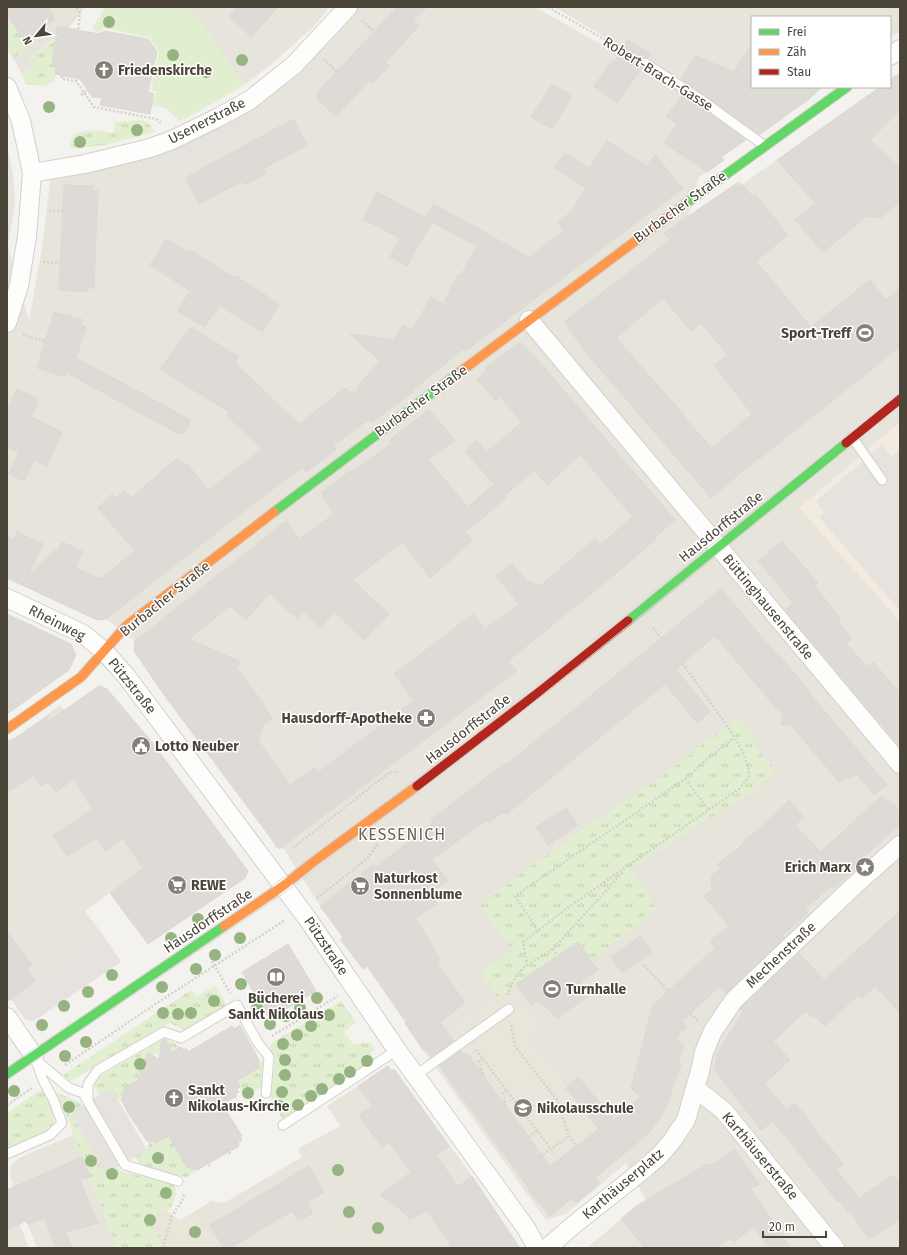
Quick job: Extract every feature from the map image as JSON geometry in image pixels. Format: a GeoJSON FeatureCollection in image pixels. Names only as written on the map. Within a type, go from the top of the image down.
{"type":"FeatureCollection","features":[{"type":"Feature","properties":{"kind":"main road","name":"Burbacher Straße"},"geometry":{"type":"LineString","coordinates":[[7,729],[81,677],[127,626],[368,440],[432,394],[649,229],[846,88]]}},
{"type":"Feature","properties":{"kind":"main road","name":"Hausdorffstraße"},"geometry":{"type":"LineString","coordinates":[[7,1074],[35,1058],[283,886],[483,736],[641,611],[718,546],[900,399]]}},
{"type":"Feature","properties":{"kind":"street","name":"Usenerstraße"},"geometry":{"type":"LineString","coordinates":[[32,173],[85,164],[150,148],[172,140],[219,117],[256,95],[303,56],[348,7]]}},
{"type":"Feature","properties":{"kind":"street"},"geometry":{"type":"LineString","coordinates":[[891,55],[900,49]]}},
{"type":"Feature","properties":{"kind":"street"},"geometry":{"type":"LineString","coordinates":[[7,87],[21,121],[32,173],[27,236],[19,286],[7,323]]}},
{"type":"Feature","properties":{"kind":"street","name":"Büttinghausenstraße"},"geometry":{"type":"LineString","coordinates":[[529,320],[900,764]]}},
{"type":"Feature","properties":{"kind":"street","name":"Rheinweg"},"geometry":{"type":"LineString","coordinates":[[7,598],[83,634],[104,651]]}},
{"type":"Feature","properties":{"kind":"street","name":"Pützstraße"},"geometry":{"type":"LineString","coordinates":[[104,651],[127,677],[307,918],[397,1050],[526,1228],[537,1248]]}},
{"type":"Feature","properties":{"kind":"street","name":"Mechenstraße"},"geometry":{"type":"LineString","coordinates":[[695,1088],[704,1052],[713,1031],[734,1000],[857,883],[900,845]]}},
{"type":"Feature","properties":{"kind":"street"},"geometry":{"type":"LineString","coordinates":[[7,1017],[35,1058]]}},
{"type":"Feature","properties":{"kind":"street","name":"Karthäuserplatz"},"geometry":{"type":"LineString","coordinates":[[547,1248],[660,1155],[672,1141],[686,1120],[695,1088]]}},
{"type":"Feature","properties":{"kind":"street","name":"Karthäuserstraße"},"geometry":{"type":"LineString","coordinates":[[695,1088],[724,1112],[835,1248]]}},
{"type":"Feature","properties":{"kind":"lane","name":"Robert-Brach-Gasse"},"geometry":{"type":"LineString","coordinates":[[645,63],[700,99],[765,146]]}},
{"type":"Feature","properties":{"kind":"lane"},"geometry":{"type":"LineString","coordinates":[[852,437],[882,480]]}},
{"type":"Feature","properties":{"kind":"lane"},"geometry":{"type":"LineString","coordinates":[[88,1102],[88,1084],[98,1070],[164,1032],[181,1038],[237,1005],[258,1044],[269,1057],[266,1093]]}},
{"type":"Feature","properties":{"kind":"lane"},"geometry":{"type":"LineString","coordinates":[[416,1075],[509,1009]]}},
{"type":"Feature","properties":{"kind":"lane"},"geometry":{"type":"LineString","coordinates":[[283,1125],[397,1050]]}},
{"type":"Feature","properties":{"kind":"lane"},"geometry":{"type":"LineString","coordinates":[[35,1058],[69,1088],[83,1093],[125,1165],[178,1181]]}},
{"type":"Feature","properties":{"kind":"lane"},"geometry":{"type":"LineString","coordinates":[[7,1154],[50,1135],[62,1123],[35,1058]]}},
{"type":"Feature","properties":{"kind":"path","name":"Robert-Brach-Gasse"},"geometry":{"type":"LineString","coordinates":[[548,7],[645,63]]}},
{"type":"Feature","properties":{"kind":"path"},"geometry":{"type":"LineString","coordinates":[[77,8],[80,13],[78,31]]}},
{"type":"Feature","properties":{"kind":"path"},"geometry":{"type":"LineString","coordinates":[[62,83],[62,77],[76,82],[94,107],[156,120],[166,127],[172,140]]}},
{"type":"Feature","properties":{"kind":"path"},"geometry":{"type":"LineString","coordinates":[[81,95],[88,90]]}},
{"type":"Feature","properties":{"kind":"path"},"geometry":{"type":"LineString","coordinates":[[22,335],[45,341]]}},
{"type":"Feature","properties":{"kind":"path"},"geometry":{"type":"LineString","coordinates":[[527,965],[523,942],[574,903],[739,789],[749,777],[749,769],[745,758],[734,738],[682,664]]}},
{"type":"Feature","properties":{"kind":"path"},"geometry":{"type":"LineString","coordinates":[[538,931],[515,896],[685,779],[734,738]]}},
{"type":"Feature","properties":{"kind":"path"},"geometry":{"type":"LineString","coordinates":[[296,845],[390,772]]}},
{"type":"Feature","properties":{"kind":"path"},"geometry":{"type":"LineString","coordinates":[[685,779],[709,810]]}},
{"type":"Feature","properties":{"kind":"path"},"geometry":{"type":"LineString","coordinates":[[312,902],[359,866]]}},
{"type":"Feature","properties":{"kind":"path"},"geometry":{"type":"LineString","coordinates":[[501,1000],[507,996],[517,974],[527,965],[553,949],[626,868]]}},
{"type":"Feature","properties":{"kind":"path"},"geometry":{"type":"LineString","coordinates":[[52,1074],[289,917]]}},
{"type":"Feature","properties":{"kind":"path"},"geometry":{"type":"LineString","coordinates":[[553,949],[557,956]]}},
{"type":"Feature","properties":{"kind":"path"},"geometry":{"type":"LineString","coordinates":[[212,960],[237,1005]]}},
{"type":"Feature","properties":{"kind":"path"},"geometry":{"type":"LineString","coordinates":[[644,965],[668,991]]}},
{"type":"Feature","properties":{"kind":"path"},"geometry":{"type":"LineString","coordinates":[[258,1044],[354,988]]}},
{"type":"Feature","properties":{"kind":"path"},"geometry":{"type":"LineString","coordinates":[[507,996],[515,1046],[557,1100],[569,1136],[576,1147]]}},
{"type":"Feature","properties":{"kind":"path"},"geometry":{"type":"LineString","coordinates":[[467,1039],[551,1149]]}},
{"type":"Feature","properties":{"kind":"path"},"geometry":{"type":"LineString","coordinates":[[482,1058],[479,1061],[484,1075]]}},
{"type":"Feature","properties":{"kind":"path"},"geometry":{"type":"LineString","coordinates":[[7,1105],[43,1080]]}},
{"type":"Feature","properties":{"kind":"path"},"geometry":{"type":"LineString","coordinates":[[506,1090],[503,1093],[506,1106]]}},
{"type":"Feature","properties":{"kind":"path"},"geometry":{"type":"LineString","coordinates":[[529,1137],[537,1131]]}},
{"type":"Feature","properties":{"kind":"path"},"geometry":{"type":"LineString","coordinates":[[540,1157],[569,1136]]}},
{"type":"Feature","properties":{"kind":"path"},"geometry":{"type":"LineString","coordinates":[[227,1149],[231,1156]]}},
{"type":"Feature","properties":{"kind":"path"},"geometry":{"type":"LineString","coordinates":[[207,1161],[211,1167]]}},
{"type":"Feature","properties":{"kind":"path"},"geometry":{"type":"LineString","coordinates":[[163,1248],[172,1216],[182,1201],[184,1192],[178,1181]]}},
{"type":"Feature","properties":{"kind":"shaded area"},"geometry":{"type":"Polygon","coordinates":[[[7,7],[85,7],[68,29],[29,58],[34,66],[22,74],[7,48],[7,7]]]}},
{"type":"Feature","properties":{"kind":"shaded area"},"geometry":{"type":"Polygon","coordinates":[[[187,7],[329,7],[315,25],[273,63],[244,85],[202,23],[187,7]]]}},
{"type":"Feature","properties":{"kind":"shaded area"},"geometry":{"type":"Polygon","coordinates":[[[353,7],[535,7],[660,78],[745,135],[743,142],[722,157],[725,160],[699,177],[688,216],[740,181],[743,184],[868,95],[891,88],[891,78],[900,73],[900,1248],[587,1248],[633,1209],[646,1201],[626,1163],[527,1039],[522,994],[516,984],[423,1050],[405,1023],[406,1022],[367,966],[363,969],[341,940],[343,937],[320,906],[284,849],[274,847],[275,844],[157,684],[134,651],[135,641],[106,619],[97,620],[7,578],[7,146],[13,174],[15,205],[8,245],[29,320],[42,248],[51,175],[259,117],[252,106],[298,72],[326,43],[353,7]]]}},
{"type":"Feature","properties":{"kind":"shaded area"},"geometry":{"type":"Polygon","coordinates":[[[554,7],[900,7],[900,31],[891,37],[891,16],[751,16],[751,88],[814,94],[800,106],[797,103],[782,114],[786,117],[760,135],[661,70],[554,7]]]}},
{"type":"Feature","properties":{"kind":"shaded area"},"geometry":{"type":"Polygon","coordinates":[[[252,106],[259,117],[203,150],[176,162],[137,173],[123,163],[252,106]]]}},
{"type":"Feature","properties":{"kind":"shaded area"},"geometry":{"type":"Polygon","coordinates":[[[900,422],[900,622],[799,508],[900,422]]]}},
{"type":"Feature","properties":{"kind":"shaded area"},"geometry":{"type":"Polygon","coordinates":[[[882,445],[891,457],[900,449],[900,611],[819,517],[824,512],[816,501],[882,445]]]}},
{"type":"Feature","properties":{"kind":"shaded area"},"geometry":{"type":"Polygon","coordinates":[[[99,686],[107,689],[154,745],[210,819],[85,911],[101,932],[11,999],[7,994],[7,745],[60,705],[64,710],[99,686]]]}},
{"type":"Feature","properties":{"kind":"shaded area"},"geometry":{"type":"Polygon","coordinates":[[[364,694],[384,721],[323,767],[303,740],[364,694]]]}},
{"type":"Feature","properties":{"kind":"shaded area"},"geometry":{"type":"Polygon","coordinates":[[[101,932],[121,962],[34,1021],[25,1019],[11,999],[101,932]]]}},
{"type":"Feature","properties":{"kind":"shaded area","name":"Nikolausschule"},"geometry":{"type":"Polygon","coordinates":[[[516,984],[523,993],[521,995],[544,1027],[527,1039],[626,1163],[566,1214],[546,1220],[423,1050],[516,984]]]}},
{"type":"Feature","properties":{"kind":"shaded area"},"geometry":{"type":"Polygon","coordinates":[[[388,1066],[391,1071],[394,1069],[472,1176],[519,1248],[216,1248],[194,1212],[211,1201],[224,1203],[302,1157],[298,1149],[340,1126],[327,1106],[388,1066]]]}},
{"type":"Feature","properties":{"kind":"shaded area"},"geometry":{"type":"Polygon","coordinates":[[[111,1088],[147,1150],[105,1174],[70,1112],[111,1088]]]}},
{"type":"Feature","properties":{"kind":"shaded area"},"geometry":{"type":"Polygon","coordinates":[[[73,1135],[111,1230],[116,1248],[37,1248],[13,1187],[10,1175],[13,1163],[21,1157],[73,1135]]]}},
{"type":"Feature","properties":{"kind":"shaded area"},"geometry":{"type":"Polygon","coordinates":[[[7,1195],[20,1224],[29,1248],[7,1248],[7,1195]]]}},
{"type":"Feature","properties":{"kind":"shaded area"},"geometry":{"type":"Polygon","coordinates":[[[162,1209],[180,1220],[194,1212],[216,1248],[116,1248],[162,1209]]]}},
{"type":"Feature","properties":{"kind":"green space"},"geometry":{"type":"Polygon","coordinates":[[[105,7],[187,7],[202,23],[244,85],[180,121],[167,109],[152,105],[157,92],[151,90],[159,53],[149,37],[104,28],[98,33],[92,29],[105,7]]]}},
{"type":"Feature","properties":{"kind":"green space"},"geometry":{"type":"Polygon","coordinates":[[[11,22],[29,47],[13,58],[7,48],[7,24],[11,22]]]}},
{"type":"Feature","properties":{"kind":"green space"},"geometry":{"type":"Polygon","coordinates":[[[56,39],[52,64],[57,65],[54,82],[50,82],[46,86],[26,84],[22,74],[34,66],[29,58],[56,39]]]}},
{"type":"Feature","properties":{"kind":"green space"},"geometry":{"type":"Polygon","coordinates":[[[143,120],[150,125],[155,132],[105,145],[70,149],[73,137],[80,132],[92,130],[113,133],[116,122],[143,120]]]}},
{"type":"Feature","properties":{"kind":"green space"},"geometry":{"type":"Polygon","coordinates":[[[738,718],[756,738],[751,742],[775,770],[750,793],[678,838],[631,870],[656,909],[593,961],[578,941],[497,997],[480,972],[512,950],[479,904],[579,832],[660,777],[738,718]]]}},
{"type":"Feature","properties":{"kind":"green space"},"geometry":{"type":"Polygon","coordinates":[[[215,985],[227,1006],[186,1031],[170,1023],[71,1081],[63,1075],[191,990],[197,997],[215,985]]]}},
{"type":"Feature","properties":{"kind":"green space"},"geometry":{"type":"Polygon","coordinates":[[[341,1001],[356,1022],[344,1032],[353,1044],[371,1043],[375,1049],[370,1053],[373,1057],[372,1063],[283,1120],[271,1099],[275,1059],[270,1049],[273,1042],[341,1001]]]}},
{"type":"Feature","properties":{"kind":"green space"},"geometry":{"type":"Polygon","coordinates":[[[165,1038],[181,1047],[177,1049],[179,1051],[173,1054],[172,1052],[170,1053],[161,1047],[160,1051],[152,1055],[148,1053],[142,1069],[139,1071],[139,1076],[137,1077],[141,1081],[123,1089],[125,1092],[121,1095],[123,1097],[118,1100],[111,1089],[99,1095],[94,1086],[99,1077],[165,1038]]]}},
{"type":"Feature","properties":{"kind":"green space"},"geometry":{"type":"Polygon","coordinates":[[[265,1059],[263,1086],[245,1097],[235,1081],[265,1059]]]}},
{"type":"Feature","properties":{"kind":"green space"},"geometry":{"type":"Polygon","coordinates":[[[40,1090],[46,1093],[53,1112],[53,1125],[42,1133],[7,1148],[7,1113],[40,1090]]]}},
{"type":"Feature","properties":{"kind":"green space"},"geometry":{"type":"Polygon","coordinates":[[[55,1092],[81,1103],[82,1105],[70,1112],[105,1174],[118,1167],[120,1171],[169,1183],[175,1187],[176,1194],[171,1207],[167,1213],[162,1209],[151,1228],[160,1235],[156,1248],[116,1248],[111,1230],[73,1135],[69,1120],[55,1092]]]}},
{"type":"Feature","properties":{"kind":"green space"},"geometry":{"type":"Polygon","coordinates":[[[170,1131],[177,1144],[174,1145],[188,1163],[185,1165],[187,1168],[190,1167],[192,1170],[195,1168],[197,1171],[186,1177],[140,1165],[135,1157],[147,1150],[149,1143],[153,1140],[155,1143],[170,1131]]]}},
{"type":"Feature","properties":{"kind":"building"},"geometry":{"type":"Polygon","coordinates":[[[7,7],[47,7],[55,19],[25,41],[7,15],[7,7]]]}},
{"type":"Feature","properties":{"kind":"building"},"geometry":{"type":"Polygon","coordinates":[[[237,7],[278,7],[251,37],[229,16],[237,7]]]}},
{"type":"Feature","properties":{"kind":"building"},"geometry":{"type":"Polygon","coordinates":[[[397,7],[427,7],[413,21],[419,26],[385,63],[389,66],[372,84],[369,81],[336,116],[317,99],[317,93],[397,7]]]}},
{"type":"Feature","properties":{"kind":"building","name":"Friedenskirche"},"geometry":{"type":"Polygon","coordinates":[[[57,26],[99,34],[104,31],[148,39],[157,52],[148,92],[154,94],[150,114],[100,105],[102,98],[92,97],[80,79],[55,74],[57,65],[52,64],[57,26]]]}},
{"type":"Feature","properties":{"kind":"building"},"geometry":{"type":"Polygon","coordinates":[[[628,40],[651,54],[648,58],[645,57],[640,59],[639,63],[642,68],[617,103],[594,86],[612,61],[614,62],[628,40]]]}},
{"type":"Feature","properties":{"kind":"building"},"geometry":{"type":"Polygon","coordinates":[[[751,46],[751,88],[821,88],[808,100],[759,134],[681,79],[696,56],[734,72],[751,46]]]}},
{"type":"Feature","properties":{"kind":"building"},"geometry":{"type":"Polygon","coordinates":[[[900,73],[900,110],[870,140],[900,168],[900,201],[881,218],[867,216],[823,252],[795,220],[815,203],[777,160],[879,88],[891,88],[891,79],[900,73]]]}},
{"type":"Feature","properties":{"kind":"building"},"geometry":{"type":"Polygon","coordinates":[[[552,84],[572,96],[552,129],[531,117],[552,84]]]}},
{"type":"Feature","properties":{"kind":"building"},"geometry":{"type":"Polygon","coordinates":[[[683,95],[746,140],[721,157],[724,160],[707,172],[664,143],[677,124],[666,116],[683,95]]]}},
{"type":"Feature","properties":{"kind":"building"},"geometry":{"type":"Polygon","coordinates":[[[293,119],[307,145],[263,169],[266,173],[244,185],[242,181],[199,204],[185,178],[293,119]]]}},
{"type":"Feature","properties":{"kind":"building"},"geometry":{"type":"Polygon","coordinates":[[[607,141],[647,166],[655,155],[683,189],[466,351],[463,349],[412,391],[413,392],[371,423],[368,420],[333,445],[336,449],[308,471],[306,472],[303,467],[266,494],[106,619],[97,620],[7,578],[7,536],[14,539],[17,532],[43,544],[27,577],[55,550],[57,551],[62,542],[83,551],[76,568],[100,579],[135,551],[98,508],[112,494],[117,498],[124,491],[132,497],[177,458],[189,466],[209,490],[262,449],[227,416],[229,412],[160,369],[191,327],[239,357],[235,363],[299,424],[345,388],[356,395],[358,386],[380,361],[350,334],[393,340],[404,325],[412,331],[431,297],[443,304],[458,274],[461,275],[477,246],[432,222],[407,266],[390,257],[400,238],[363,219],[377,192],[426,218],[434,204],[529,257],[564,230],[558,222],[571,212],[586,188],[555,168],[565,153],[589,168],[607,141]]]}},
{"type":"Feature","properties":{"kind":"building"},"geometry":{"type":"Polygon","coordinates":[[[737,183],[740,187],[743,185],[752,196],[755,194],[788,235],[756,261],[811,327],[870,280],[886,300],[900,288],[900,347],[759,459],[758,458],[711,498],[588,355],[564,322],[670,240],[664,233],[737,183]],[[663,298],[616,338],[712,448],[752,414],[714,365],[728,355],[701,323],[691,331],[663,298]]]}},
{"type":"Feature","properties":{"kind":"building"},"geometry":{"type":"Polygon","coordinates":[[[64,185],[93,186],[93,190],[98,190],[94,288],[88,288],[88,292],[59,290],[64,185]]]}},
{"type":"Feature","properties":{"kind":"building"},"geometry":{"type":"Polygon","coordinates":[[[166,239],[189,253],[190,250],[235,278],[236,276],[279,304],[262,332],[220,306],[204,327],[178,311],[190,291],[150,265],[166,239]]]}},
{"type":"Feature","properties":{"kind":"building"},"geometry":{"type":"Polygon","coordinates":[[[54,312],[83,320],[81,325],[86,327],[76,358],[191,420],[184,433],[177,433],[67,373],[65,377],[37,368],[54,312]]]}},
{"type":"Feature","properties":{"kind":"building"},"geometry":{"type":"Polygon","coordinates":[[[520,342],[538,360],[675,520],[655,537],[657,538],[613,576],[508,661],[517,671],[279,849],[167,699],[134,651],[135,641],[286,521],[299,539],[334,514],[321,493],[351,470],[352,472],[392,443],[390,440],[429,410],[455,440],[428,460],[468,507],[494,484],[465,451],[477,440],[487,452],[522,422],[500,397],[496,401],[477,379],[487,370],[485,368],[520,342]],[[580,455],[547,485],[534,470],[504,496],[506,498],[466,532],[472,541],[430,578],[403,542],[352,580],[389,614],[364,640],[335,612],[320,628],[304,612],[297,619],[270,593],[246,620],[230,606],[189,639],[241,662],[236,667],[263,703],[272,719],[263,725],[258,740],[290,785],[315,767],[319,772],[414,700],[394,674],[473,614],[485,629],[519,604],[496,576],[512,563],[527,581],[540,586],[595,539],[600,545],[633,517],[580,455]]]}},
{"type":"Feature","properties":{"kind":"building"},"geometry":{"type":"Polygon","coordinates":[[[17,389],[37,398],[37,405],[31,417],[62,432],[47,466],[34,460],[24,481],[9,474],[19,452],[7,447],[7,411],[17,389]]]}},
{"type":"Feature","properties":{"kind":"building"},"geometry":{"type":"Polygon","coordinates":[[[782,541],[818,583],[814,586],[841,618],[838,621],[852,638],[846,643],[867,667],[873,662],[900,693],[900,746],[785,610],[793,603],[758,561],[782,541]]]}},
{"type":"Feature","properties":{"kind":"building"},"geometry":{"type":"Polygon","coordinates":[[[721,589],[809,690],[808,691],[887,785],[874,795],[856,773],[849,779],[847,776],[839,782],[791,725],[781,725],[783,716],[715,636],[676,669],[710,712],[697,723],[665,684],[507,814],[503,812],[489,823],[487,820],[432,859],[448,881],[430,893],[437,904],[416,918],[440,960],[437,962],[465,1003],[440,1022],[454,1041],[432,1057],[425,1048],[423,1050],[405,1023],[406,1022],[367,966],[363,969],[341,940],[343,937],[320,906],[374,864],[376,867],[433,823],[431,820],[505,763],[506,765],[721,589]]]}},
{"type":"Feature","properties":{"kind":"building"},"geometry":{"type":"Polygon","coordinates":[[[7,614],[71,644],[76,655],[69,670],[7,714],[7,614]]]}},
{"type":"Feature","properties":{"kind":"building"},"geometry":{"type":"Polygon","coordinates":[[[99,686],[107,689],[151,741],[248,871],[245,878],[148,944],[110,893],[143,868],[123,839],[106,851],[96,838],[67,856],[53,836],[92,809],[74,779],[56,792],[47,782],[41,786],[34,775],[7,792],[7,741],[14,739],[50,714],[46,723],[99,686]]]}},
{"type":"Feature","properties":{"kind":"building"},"geometry":{"type":"Polygon","coordinates":[[[881,796],[896,806],[900,816],[900,824],[861,859],[863,861],[834,888],[832,885],[805,909],[808,913],[783,935],[785,937],[726,994],[719,987],[682,1021],[687,1027],[676,1037],[684,1047],[678,1063],[681,1064],[665,1110],[649,1133],[595,1178],[600,1183],[576,1203],[572,1198],[550,1216],[529,1191],[530,1190],[439,1066],[461,1051],[464,1055],[467,1053],[550,1166],[599,1129],[566,1088],[578,1077],[614,1120],[641,1097],[631,1088],[653,1005],[715,948],[710,941],[729,926],[704,896],[712,890],[711,876],[721,868],[718,864],[744,843],[743,842],[769,820],[789,800],[804,817],[795,825],[821,852],[881,796]]]}},
{"type":"Feature","properties":{"kind":"building"},"geometry":{"type":"Polygon","coordinates":[[[566,808],[578,825],[548,845],[536,827],[566,808]]]}},
{"type":"Feature","properties":{"kind":"building"},"geometry":{"type":"Polygon","coordinates":[[[900,911],[900,1013],[875,986],[861,999],[858,995],[825,1026],[815,1016],[813,1018],[806,1011],[773,1041],[790,1060],[765,1083],[786,1110],[795,1103],[816,1129],[815,1130],[844,1164],[836,1170],[859,1198],[894,1175],[900,1185],[900,1219],[869,1239],[850,1211],[848,1213],[840,1201],[838,1202],[773,1121],[761,1130],[715,1070],[717,1054],[743,1012],[740,1009],[799,953],[824,980],[900,911]]]}},
{"type":"Feature","properties":{"kind":"building"},"geometry":{"type":"Polygon","coordinates":[[[7,932],[32,965],[27,969],[35,981],[7,1002],[7,932]]]}},
{"type":"Feature","properties":{"kind":"building"},"geometry":{"type":"Polygon","coordinates":[[[640,936],[652,952],[622,973],[611,957],[640,936]]]}},
{"type":"Feature","properties":{"kind":"building","name":"Turnhalle"},"geometry":{"type":"Polygon","coordinates":[[[578,942],[598,970],[581,982],[589,996],[557,1018],[538,1000],[532,1006],[516,984],[578,942]]]}},
{"type":"Feature","properties":{"kind":"building","name":"Bücherei Sankt Nikolaus"},"geometry":{"type":"Polygon","coordinates":[[[288,944],[316,991],[269,1019],[242,972],[288,944]]]}},
{"type":"Feature","properties":{"kind":"building","name":"Sankt Nikolaus-Kirche"},"geometry":{"type":"Polygon","coordinates":[[[240,1025],[260,1062],[258,1063],[260,1067],[237,1081],[240,1087],[237,1089],[239,1092],[235,1093],[237,1096],[222,1104],[242,1136],[240,1137],[242,1140],[238,1143],[239,1146],[197,1170],[195,1168],[192,1170],[190,1167],[187,1168],[169,1136],[155,1143],[153,1140],[149,1143],[148,1140],[147,1141],[128,1113],[121,1099],[123,1097],[121,1094],[125,1092],[123,1089],[139,1080],[137,1077],[141,1075],[139,1072],[148,1053],[159,1059],[162,1040],[165,1039],[172,1052],[181,1047],[184,1050],[186,1048],[188,1052],[232,1026],[234,1029],[240,1025]]]}},
{"type":"Feature","properties":{"kind":"building"},"geometry":{"type":"Polygon","coordinates":[[[388,1066],[392,1071],[394,1069],[449,1146],[436,1155],[458,1187],[472,1176],[520,1248],[452,1248],[427,1210],[410,1220],[405,1213],[380,1195],[411,1172],[389,1142],[382,1147],[359,1115],[373,1106],[358,1086],[388,1066]]]}},
{"type":"Feature","properties":{"kind":"building"},"geometry":{"type":"Polygon","coordinates":[[[735,1149],[759,1184],[751,1189],[791,1248],[769,1248],[754,1227],[733,1242],[730,1238],[716,1248],[645,1248],[621,1219],[635,1207],[708,1164],[710,1166],[735,1149]]]}},
{"type":"Feature","properties":{"kind":"building"},"geometry":{"type":"Polygon","coordinates":[[[82,1157],[90,1177],[80,1180],[98,1223],[66,1232],[72,1248],[55,1248],[45,1218],[28,1224],[26,1221],[7,1230],[7,1190],[82,1157]]]}},
{"type":"Feature","properties":{"kind":"building"},"geometry":{"type":"Polygon","coordinates":[[[309,1166],[324,1192],[307,1202],[313,1213],[298,1221],[292,1211],[230,1248],[224,1248],[210,1225],[309,1166]]]}},
{"type":"Feature","properties":{"kind":"tram line"},"geometry":{"type":"LineString","coordinates":[[7,1067],[252,901],[468,740],[900,393]]}},
{"type":"Feature","properties":{"kind":"tram line"},"geometry":{"type":"LineString","coordinates":[[7,1080],[287,891],[483,743],[900,406]]}},
{"type":"Feature","properties":{"kind":"traffic: fast"},"geometry":{"type":"LineString","coordinates":[[685,204],[846,88]]}},
{"type":"Feature","properties":{"kind":"traffic: fast"},"geometry":{"type":"LineString","coordinates":[[274,512],[460,372]]}},
{"type":"Feature","properties":{"kind":"traffic: fast"},"geometry":{"type":"LineString","coordinates":[[628,621],[846,443]]}},
{"type":"Feature","properties":{"kind":"traffic: fast"},"geometry":{"type":"LineString","coordinates":[[7,1074],[224,926]]}},
{"type":"Feature","properties":{"kind":"traffic: slow"},"geometry":{"type":"LineString","coordinates":[[460,372],[685,204]]}},
{"type":"Feature","properties":{"kind":"traffic: slow"},"geometry":{"type":"LineString","coordinates":[[7,729],[81,677],[127,625],[274,512]]}},
{"type":"Feature","properties":{"kind":"traffic: slow"},"geometry":{"type":"LineString","coordinates":[[224,926],[283,886],[317,859],[417,786]]}},
{"type":"Feature","properties":{"kind":"traffic: jam"},"geometry":{"type":"LineString","coordinates":[[846,443],[900,399]]}},
{"type":"Feature","properties":{"kind":"traffic: jam"},"geometry":{"type":"LineString","coordinates":[[417,786],[543,689],[628,621]]}},
{"type":"Feature","properties":{"kind":"place","name":"Friedenskirche"},"geometry":{"type":"Point","coordinates":[104,70]}},
{"type":"Feature","properties":{"kind":"place","name":"Sport-Treff"},"geometry":{"type":"Point","coordinates":[865,333]}},
{"type":"Feature","properties":{"kind":"place","name":"Hausdorff-Apotheke"},"geometry":{"type":"Point","coordinates":[426,718]}},
{"type":"Feature","properties":{"kind":"place","name":"Lotto Neuber"},"geometry":{"type":"Point","coordinates":[141,746]}},
{"type":"Feature","properties":{"kind":"place","name":"Erich Marx"},"geometry":{"type":"Point","coordinates":[865,867]}},
{"type":"Feature","properties":{"kind":"place","name":"REWE"},"geometry":{"type":"Point","coordinates":[177,885]}},
{"type":"Feature","properties":{"kind":"place","name":"Naturkost Sonnenblume"},"geometry":{"type":"Point","coordinates":[360,886]}},
{"type":"Feature","properties":{"kind":"place","name":"Bücherei Sankt Nikolaus"},"geometry":{"type":"Point","coordinates":[276,977]}},
{"type":"Feature","properties":{"kind":"place","name":"Turnhalle"},"geometry":{"type":"Point","coordinates":[552,989]}},
{"type":"Feature","properties":{"kind":"place","name":"Sankt Nikolaus-Kirche"},"geometry":{"type":"Point","coordinates":[174,1098]}},
{"type":"Feature","properties":{"kind":"place","name":"Nikolausschule"},"geometry":{"type":"Point","coordinates":[523,1108]}},
{"type":"Feature","properties":{"kind":"district","name":"KESSENICH"},"geometry":{"type":"Point","coordinates":[402,834]}}]}
